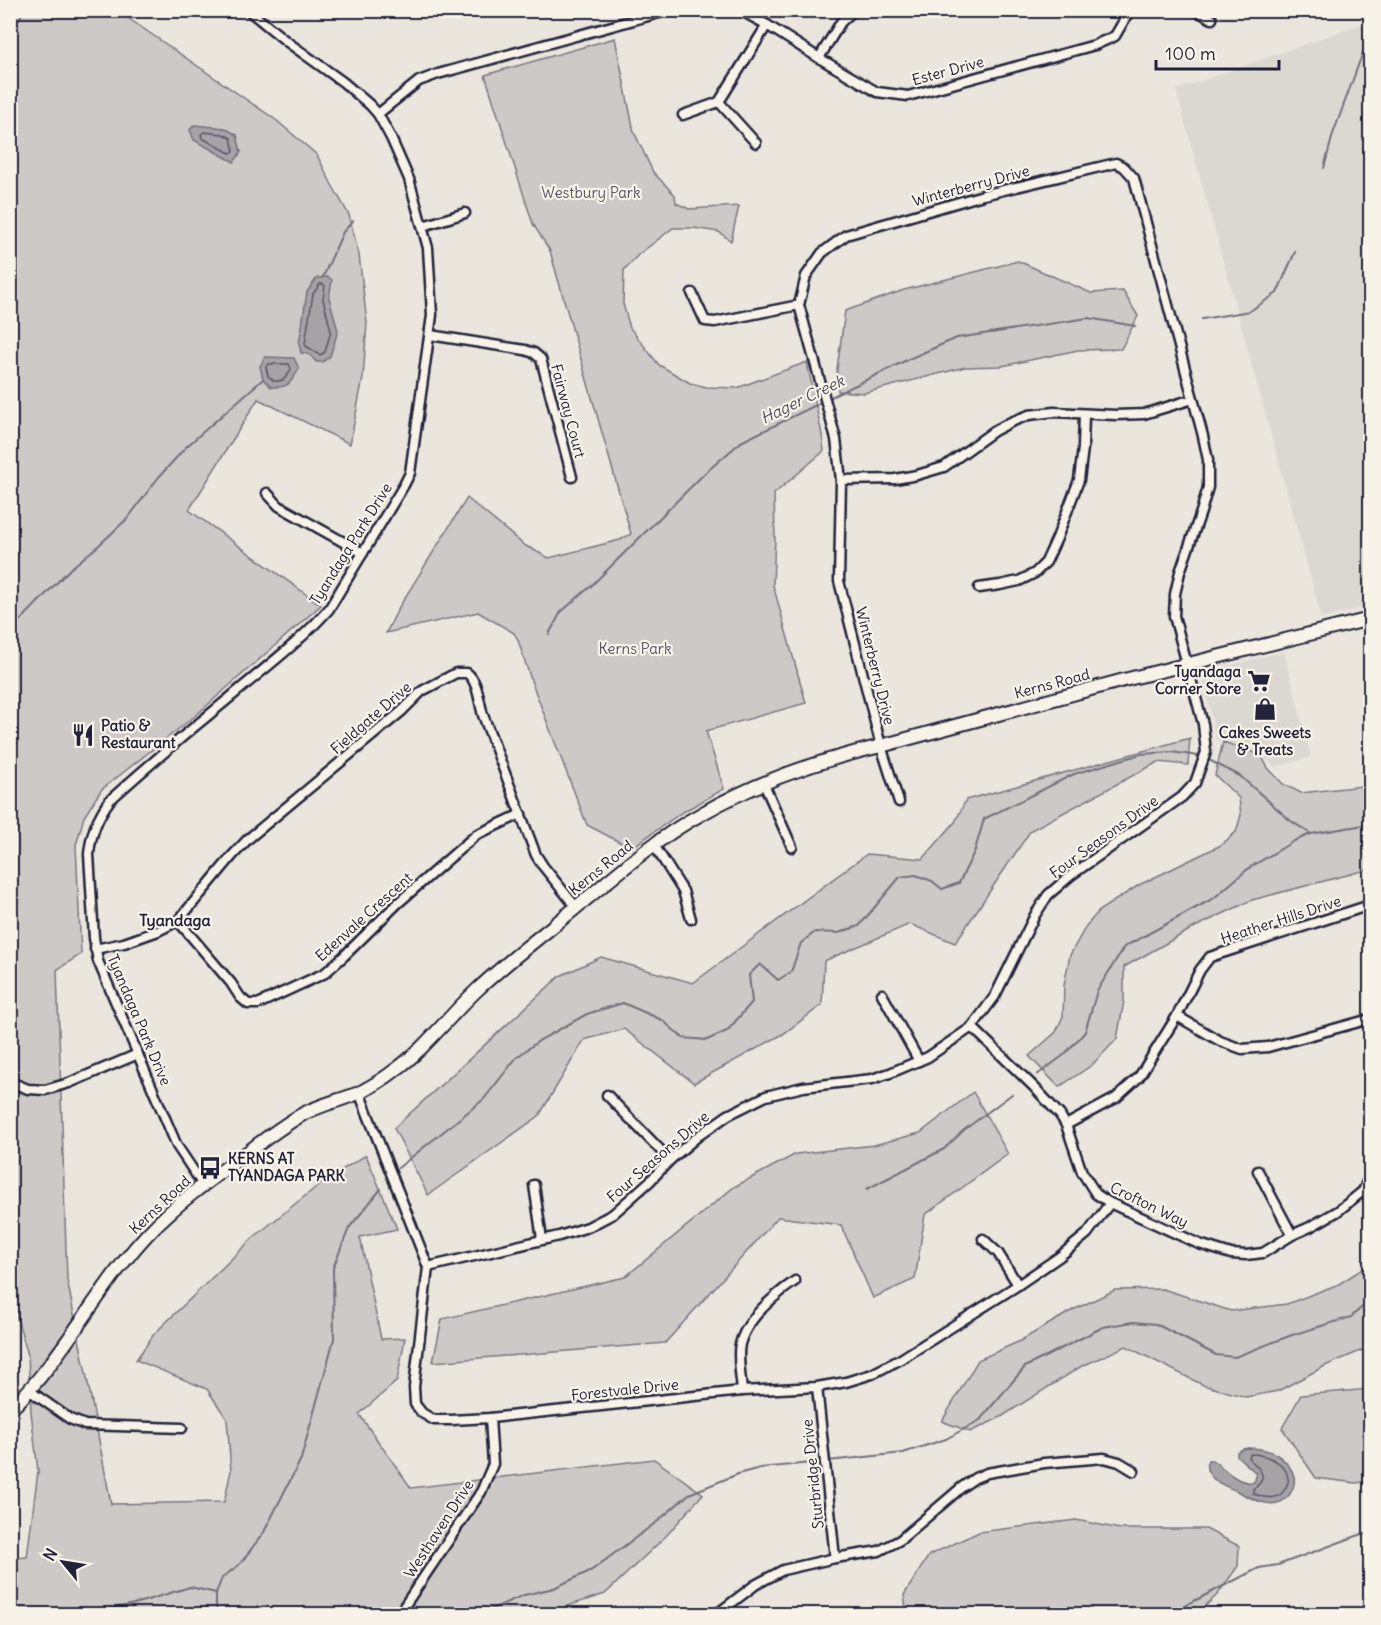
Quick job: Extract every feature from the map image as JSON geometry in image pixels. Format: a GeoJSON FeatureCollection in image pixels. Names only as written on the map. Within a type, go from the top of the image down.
{"type":"FeatureCollection","features":[{"type":"Feature","properties":{"kind":"street","name":"Tyandaga Park Drive"},"geometry":{"type":"LineString","coordinates":[[203,1185],[177,1146],[102,975],[96,949],[90,841],[99,814],[110,800],[295,643],[329,609],[410,473],[432,315],[428,248],[423,226],[409,179],[378,114],[359,95],[248,10]]}},
{"type":"Feature","properties":{"kind":"street"},"geometry":{"type":"LineString","coordinates":[[378,114],[419,81],[438,74],[665,10]]}},
{"type":"Feature","properties":{"kind":"street","name":"Ester Drive"},"geometry":{"type":"LineString","coordinates":[[740,10],[877,92],[908,96],[1095,45],[1114,36],[1130,10]]}},
{"type":"Feature","properties":{"kind":"street"},"geometry":{"type":"LineString","coordinates":[[819,58],[841,22],[854,10]]}},
{"type":"Feature","properties":{"kind":"street"},"geometry":{"type":"LineString","coordinates":[[1195,10],[1212,19]]}},
{"type":"Feature","properties":{"kind":"street"},"geometry":{"type":"LineString","coordinates":[[683,114],[719,102],[767,25]]}},
{"type":"Feature","properties":{"kind":"street"},"geometry":{"type":"LineString","coordinates":[[719,102],[756,143]]}},
{"type":"Feature","properties":{"kind":"street","name":"Winterberry Drive"},"geometry":{"type":"LineString","coordinates":[[899,802],[881,746],[840,581],[841,480],[836,439],[799,305],[806,276],[822,253],[846,236],[983,195],[1116,163],[1124,167],[1134,178],[1208,460],[1208,487],[1175,594],[1174,616],[1186,664]]}},
{"type":"Feature","properties":{"kind":"street"},"geometry":{"type":"LineString","coordinates":[[423,226],[465,213]]}},
{"type":"Feature","properties":{"kind":"street"},"geometry":{"type":"LineString","coordinates":[[692,293],[705,321],[715,322],[799,305]]}},
{"type":"Feature","properties":{"kind":"street","name":"Fairway Court"},"geometry":{"type":"LineString","coordinates":[[430,335],[525,350],[541,359],[572,477]]}},
{"type":"Feature","properties":{"kind":"street"},"geometry":{"type":"LineString","coordinates":[[841,480],[895,479],[917,476],[944,467],[994,431],[1029,415],[1054,412],[1144,414],[1193,399]]}},
{"type":"Feature","properties":{"kind":"street"},"geometry":{"type":"LineString","coordinates":[[979,588],[1019,581],[1035,573],[1046,562],[1079,480],[1084,414]]}},
{"type":"Feature","properties":{"kind":"street"},"geometry":{"type":"LineString","coordinates":[[267,493],[279,506],[363,553]]}},
{"type":"Feature","properties":{"kind":"street","name":"Kerns Road"},"geometry":{"type":"LineString","coordinates":[[10,1410],[30,1391],[142,1240],[167,1215],[203,1185],[303,1114],[359,1092],[393,1072],[412,1057],[477,990],[643,852],[702,813],[764,784],[842,755],[1186,664],[1371,619]]}},
{"type":"Feature","properties":{"kind":"street","name":"Four Seasons Drive"},"geometry":{"type":"LineString","coordinates":[[428,1268],[588,1227],[613,1214],[670,1160],[728,1115],[766,1096],[803,1087],[872,1079],[919,1061],[938,1051],[972,1027],[995,996],[1035,915],[1048,895],[1070,876],[1182,797],[1196,783],[1206,752],[1203,724],[1186,664]]}},
{"type":"Feature","properties":{"kind":"street","name":"Fieldgate Drive"},"geometry":{"type":"LineString","coordinates":[[96,949],[124,943],[178,921],[248,839],[402,711],[422,691],[456,673],[467,673],[475,682],[483,715],[536,855],[576,908]]}},
{"type":"Feature","properties":{"kind":"street"},"geometry":{"type":"LineString","coordinates":[[764,784],[792,848]]}},
{"type":"Feature","properties":{"kind":"street","name":"Edenvale Crescent"},"geometry":{"type":"LineString","coordinates":[[178,921],[231,983],[240,997],[248,1004],[258,1004],[325,973],[398,903],[476,835],[521,814]]}},
{"type":"Feature","properties":{"kind":"street"},"geometry":{"type":"LineString","coordinates":[[654,845],[683,891],[691,919]]}},
{"type":"Feature","properties":{"kind":"street","name":"Heather Hills Drive"},"geometry":{"type":"LineString","coordinates":[[1066,1125],[1116,1098],[1139,1077],[1177,1016],[1200,970],[1210,957],[1371,905]]}},
{"type":"Feature","properties":{"kind":"street"},"geometry":{"type":"LineString","coordinates":[[882,994],[919,1061]]}},
{"type":"Feature","properties":{"kind":"street"},"geometry":{"type":"LineString","coordinates":[[1177,1016],[1220,1041],[1242,1049],[1268,1047],[1371,1019]]}},
{"type":"Feature","properties":{"kind":"street","name":"Crofton Way"},"geometry":{"type":"LineString","coordinates":[[972,1027],[1060,1115],[1066,1125],[1082,1172],[1096,1194],[1110,1203],[1199,1244],[1246,1256],[1263,1253],[1338,1211],[1363,1191],[1371,1175]]}},
{"type":"Feature","properties":{"kind":"street"},"geometry":{"type":"LineString","coordinates":[[10,1082],[28,1089],[45,1090],[69,1083],[138,1054]]}},
{"type":"Feature","properties":{"kind":"street","name":"Forestvale Drive"},"geometry":{"type":"LineString","coordinates":[[359,1092],[428,1268],[414,1387],[416,1404],[422,1413],[434,1420],[490,1418],[742,1391],[818,1387],[846,1383],[872,1374],[901,1359],[1018,1285],[1059,1257],[1087,1234],[1110,1203]]}},
{"type":"Feature","properties":{"kind":"street"},"geometry":{"type":"LineString","coordinates":[[607,1095],[670,1160]]}},
{"type":"Feature","properties":{"kind":"street"},"geometry":{"type":"LineString","coordinates":[[1258,1171],[1292,1235]]}},
{"type":"Feature","properties":{"kind":"street"},"geometry":{"type":"LineString","coordinates":[[534,1185],[542,1239]]}},
{"type":"Feature","properties":{"kind":"street"},"geometry":{"type":"LineString","coordinates":[[982,1239],[998,1253],[1018,1285]]}},
{"type":"Feature","properties":{"kind":"street"},"geometry":{"type":"LineString","coordinates":[[742,1391],[740,1345],[748,1325],[777,1294],[795,1281]]}},
{"type":"Feature","properties":{"kind":"street","name":"Sturbridge Drive"},"geometry":{"type":"LineString","coordinates":[[818,1387],[834,1558]]}},
{"type":"Feature","properties":{"kind":"street"},"geometry":{"type":"LineString","coordinates":[[30,1391],[70,1419],[85,1425],[182,1428]]}},
{"type":"Feature","properties":{"kind":"street","name":"Westhaven Drive"},"geometry":{"type":"LineString","coordinates":[[399,1614],[481,1492],[493,1464],[490,1418]]}},
{"type":"Feature","properties":{"kind":"street"},"geometry":{"type":"LineString","coordinates":[[717,1614],[755,1585],[783,1570],[834,1558],[879,1551],[900,1540],[962,1487],[987,1473],[1044,1463],[1104,1458],[1119,1462],[1134,1471]]}},
{"type":"Feature","properties":{"kind":"shaded area"},"geometry":{"type":"Polygon","coordinates":[[[1370,21],[1370,605],[1322,619],[1176,90],[1370,21]]]}},
{"type":"Feature","properties":{"kind":"shaded area"},"geometry":{"type":"Polygon","coordinates":[[[1284,652],[1311,757],[1275,767],[1261,755],[1217,740],[1201,672],[1284,652]]]}},
{"type":"Feature","properties":{"kind":"green space"},"geometry":{"type":"Polygon","coordinates":[[[11,11],[120,11],[276,120],[317,155],[349,215],[359,255],[367,323],[363,378],[350,444],[258,399],[189,510],[321,605],[195,716],[101,790],[84,817],[76,845],[81,954],[57,970],[67,1280],[111,1504],[224,1502],[231,1471],[227,1419],[207,1389],[136,1360],[154,1334],[254,1237],[325,1180],[366,1155],[397,1229],[360,1237],[381,1339],[405,1338],[397,1381],[359,1414],[411,1488],[654,1459],[703,1494],[666,1536],[605,1594],[558,1609],[552,1614],[11,1614],[10,1558],[27,1557],[38,1471],[31,1412],[28,1355],[17,1318],[11,1121],[11,11]]]}},
{"type":"Feature","properties":{"kind":"green space"},"geometry":{"type":"Polygon","coordinates":[[[615,38],[634,132],[653,172],[675,195],[676,203],[689,209],[739,206],[731,241],[719,232],[673,228],[638,255],[624,270],[623,304],[630,328],[659,365],[690,383],[706,387],[737,388],[807,362],[824,451],[774,494],[773,585],[806,703],[706,731],[724,789],[681,813],[631,848],[587,825],[514,633],[478,612],[386,633],[399,607],[467,498],[524,545],[549,558],[620,540],[631,534],[550,251],[533,224],[485,75],[615,38]]]}},
{"type":"Feature","properties":{"kind":"green space"},"geometry":{"type":"Polygon","coordinates":[[[1018,261],[1091,293],[1123,291],[1138,316],[1121,349],[1078,350],[1002,366],[965,367],[864,393],[838,391],[837,369],[845,311],[904,290],[1018,261]]]}},
{"type":"Feature","properties":{"kind":"green space"},"geometry":{"type":"Polygon","coordinates":[[[1190,738],[1188,765],[1158,762],[1031,830],[955,943],[910,924],[824,961],[822,1005],[783,1034],[694,1083],[624,1029],[584,1040],[539,1116],[428,1195],[394,1128],[560,976],[601,957],[693,983],[867,854],[923,859],[955,822],[966,800],[1190,738]]]}},
{"type":"Feature","properties":{"kind":"green space"},"geometry":{"type":"Polygon","coordinates":[[[1223,742],[1261,755],[1268,768],[1283,784],[1301,793],[1370,785],[1370,869],[1252,900],[1195,927],[1124,967],[1124,1001],[1117,1039],[1092,1065],[1059,1087],[1029,1056],[1056,1032],[1063,1016],[1064,985],[1070,955],[1086,926],[1100,910],[1139,885],[1221,845],[1236,832],[1241,815],[1239,798],[1215,775],[1223,742]]]}},
{"type":"Feature","properties":{"kind":"green space"},"geometry":{"type":"Polygon","coordinates":[[[973,1092],[1008,1154],[925,1215],[915,1279],[873,1298],[841,1225],[778,1217],[665,1343],[433,1362],[442,1319],[625,1277],[734,1187],[796,1154],[874,1145],[920,1133],[973,1092]]]}},
{"type":"Feature","properties":{"kind":"green space"},"geometry":{"type":"Polygon","coordinates":[[[1370,1264],[1370,1347],[1325,1366],[1278,1391],[1246,1397],[1203,1385],[1126,1346],[1080,1367],[1001,1417],[970,1432],[942,1421],[978,1360],[1020,1341],[1073,1310],[1115,1290],[1163,1289],[1231,1311],[1287,1304],[1339,1284],[1370,1264]]]}},
{"type":"Feature","properties":{"kind":"green space"},"geometry":{"type":"Polygon","coordinates":[[[1370,1389],[1370,1481],[1356,1483],[1316,1478],[1282,1428],[1301,1395],[1370,1389]]]}},
{"type":"Feature","properties":{"kind":"green space"},"geometry":{"type":"Polygon","coordinates":[[[1076,1520],[1120,1529],[1206,1529],[1239,1546],[1238,1566],[1218,1594],[1197,1614],[907,1614],[904,1595],[929,1555],[979,1532],[1076,1520]]]}},
{"type":"Feature","properties":{"kind":"water"},"geometry":{"type":"Polygon","coordinates":[[[194,125],[225,128],[237,135],[241,152],[234,162],[194,140],[190,130],[194,125]]]}},
{"type":"Feature","properties":{"kind":"water"},"geometry":{"type":"Polygon","coordinates":[[[328,277],[332,280],[329,298],[338,331],[330,356],[323,362],[316,362],[310,355],[301,353],[299,344],[307,292],[317,278],[328,277]]]}},
{"type":"Feature","properties":{"kind":"water"},"geometry":{"type":"Polygon","coordinates":[[[265,357],[294,358],[299,369],[289,384],[282,387],[271,387],[263,379],[260,366],[265,357]]]}},
{"type":"Feature","properties":{"kind":"water"},"geometry":{"type":"Polygon","coordinates":[[[1248,1448],[1271,1452],[1285,1461],[1291,1469],[1294,1485],[1282,1501],[1268,1503],[1252,1499],[1219,1483],[1209,1473],[1207,1464],[1208,1460],[1212,1460],[1242,1481],[1254,1482],[1256,1473],[1237,1456],[1237,1452],[1248,1448]]]}},
{"type":"Feature","properties":{"kind":"waterway"},"geometry":{"type":"LineString","coordinates":[[10,34],[23,12]]}},
{"type":"Feature","properties":{"kind":"waterway","name":"Hager Creek"},"geometry":{"type":"LineString","coordinates":[[1324,168],[1333,134],[1370,33]]}},
{"type":"Feature","properties":{"kind":"waterway"},"geometry":{"type":"LineString","coordinates":[[323,277],[343,232],[353,221]]}},
{"type":"Feature","properties":{"kind":"waterway","name":"Hager Creek"},"geometry":{"type":"LineString","coordinates":[[1202,319],[1250,311],[1277,293],[1295,252]]}},
{"type":"Feature","properties":{"kind":"waterway","name":"Hager Creek"},"geometry":{"type":"LineString","coordinates":[[827,399],[957,338],[1088,318],[1135,326]]}},
{"type":"Feature","properties":{"kind":"waterway"},"geometry":{"type":"LineString","coordinates":[[10,626],[22,619],[70,569],[128,518],[158,478],[186,447],[263,379]]}},
{"type":"Feature","properties":{"kind":"waterway","name":"Hager Creek"},"geometry":{"type":"LineString","coordinates":[[549,634],[561,612],[591,586],[705,473],[741,442],[822,402]]}},
{"type":"Feature","properties":{"kind":"waterway"},"geometry":{"type":"LineString","coordinates":[[398,1168],[484,1099],[517,1057],[540,1040],[587,1014],[623,1003],[662,1020],[683,1038],[707,1040],[727,1031],[752,1002],[749,975],[760,964],[778,980],[791,972],[801,943],[815,932],[838,933],[859,926],[900,877],[916,875],[932,881],[942,889],[959,883],[975,850],[984,819],[1074,774],[1141,754],[1172,752],[1198,756]]}},
{"type":"Feature","properties":{"kind":"waterway"},"geometry":{"type":"LineString","coordinates":[[1207,759],[1240,776],[1291,821],[1311,834]]}},
{"type":"Feature","properties":{"kind":"waterway"},"geometry":{"type":"LineString","coordinates":[[1037,1075],[1064,1055],[1085,1032],[1097,991],[1124,947],[1214,898],[1249,868],[1294,841],[1311,834],[1370,824]]}},
{"type":"Feature","properties":{"kind":"waterway"},"geometry":{"type":"LineString","coordinates":[[867,1189],[944,1149],[964,1130],[1012,1094]]}},
{"type":"Feature","properties":{"kind":"waterway"},"geometry":{"type":"LineString","coordinates":[[216,1614],[216,1593],[222,1578],[240,1564],[264,1532],[301,1459],[334,1339],[333,1268],[349,1228],[381,1189]]}},
{"type":"Feature","properties":{"kind":"waterway"},"geometry":{"type":"LineString","coordinates":[[828,1461],[903,1453],[946,1439],[980,1420],[1025,1367],[1103,1327],[1133,1322],[1156,1324],[1216,1355],[1235,1357],[1292,1335],[1351,1317],[1370,1300]]}},
{"type":"Feature","properties":{"kind":"waterway"},"geometry":{"type":"LineString","coordinates":[[489,1610],[524,1595],[554,1588],[592,1570],[658,1521],[689,1494],[738,1474],[760,1468],[822,1462]]}},
{"type":"Feature","properties":{"kind":"waterway"},"geometry":{"type":"LineString","coordinates":[[1175,1614],[1186,1605],[1259,1568],[1278,1565],[1362,1534],[1370,1534]]}},
{"type":"Feature","properties":{"kind":"waterway"},"geometry":{"type":"LineString","coordinates":[[10,1610],[105,1610],[190,1587],[216,1593]]}},
{"type":"Feature","properties":{"kind":"place","name":"Tyandaga Corner Store"},"geometry":{"type":"Point","coordinates":[1259,681]}},
{"type":"Feature","properties":{"kind":"place","name":"Cakes Sweets & Treats"},"geometry":{"type":"Point","coordinates":[1265,709]}},
{"type":"Feature","properties":{"kind":"place","name":"Patio & Restaurant"},"geometry":{"type":"Point","coordinates":[83,735]}},
{"type":"Feature","properties":{"kind":"place","name":"KERNS AT TYANDAGA PARK"},"geometry":{"type":"Point","coordinates":[210,1168]}},
{"type":"Feature","properties":{"kind":"district","name":"Tyandaga"},"geometry":{"type":"Point","coordinates":[175,920]}},
{"type":"Feature","properties":{"kind":"park label","name":"Westbury Park"},"geometry":{"type":"Point","coordinates":[591,193]}},
{"type":"Feature","properties":{"kind":"park label","name":"Kerns Park"},"geometry":{"type":"Point","coordinates":[635,649]}}]}
